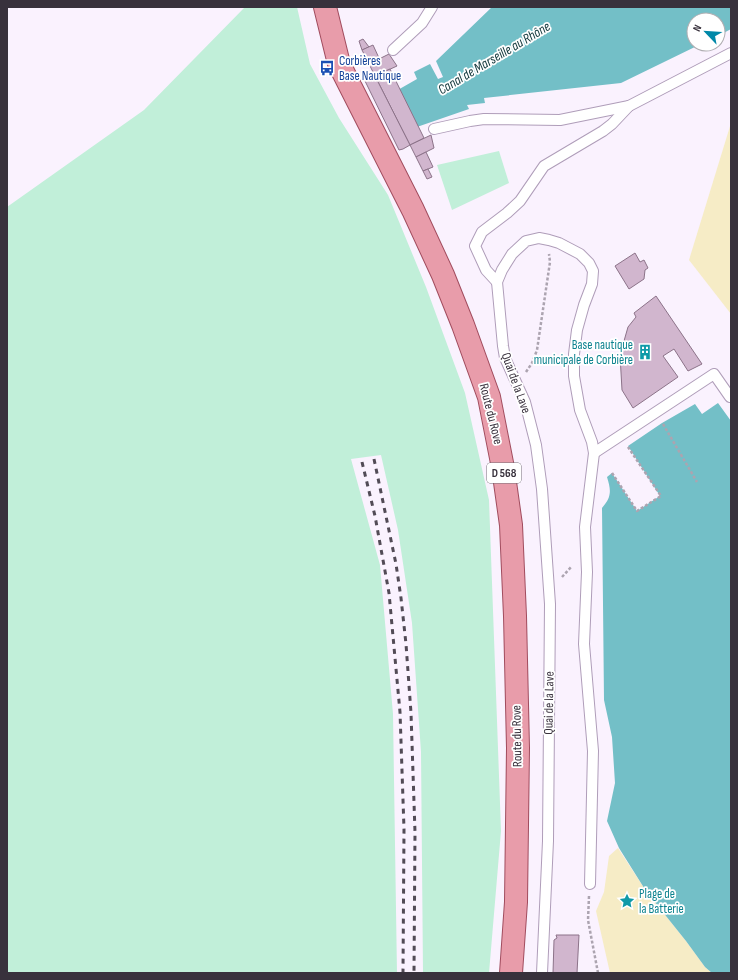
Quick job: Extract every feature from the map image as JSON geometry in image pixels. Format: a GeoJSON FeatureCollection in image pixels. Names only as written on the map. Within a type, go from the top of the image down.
{"type":"FeatureCollection","features":[{"type":"Feature","properties":{"kind":"main road","name":"Route du Rove"},"geometry":{"type":"LineString","coordinates":[[325,7],[339,64],[416,218],[443,275],[463,325],[489,397],[503,468],[510,525],[515,616],[518,800],[516,902],[512,973]]}},
{"type":"Feature","properties":{"kind":"lane"},"geometry":{"type":"LineString","coordinates":[[393,50],[422,23],[432,7]]}},
{"type":"Feature","properties":{"kind":"lane"},"geometry":{"type":"LineString","coordinates":[[434,129],[484,119],[560,120],[629,106],[731,53]]}},
{"type":"Feature","properties":{"kind":"lane"},"geometry":{"type":"LineString","coordinates":[[590,884],[593,751],[584,644],[587,579],[585,527],[594,453],[591,438],[580,410],[574,376],[574,354],[577,330],[592,284],[593,272],[589,263],[580,254],[559,243],[539,238],[526,241],[512,254],[502,270],[497,282],[486,270],[474,246],[482,232],[520,201],[544,166],[603,131],[629,106]]}},
{"type":"Feature","properties":{"kind":"lane","name":"Quai de la Lave"},"geometry":{"type":"LineString","coordinates":[[497,282],[505,358],[525,402],[536,446],[542,489],[550,604],[548,841],[542,973]]}},
{"type":"Feature","properties":{"kind":"lane"},"geometry":{"type":"LineString","coordinates":[[594,453],[714,374],[730,397]]}},
{"type":"Feature","properties":{"kind":"path"},"geometry":{"type":"LineString","coordinates":[[532,363],[537,350],[550,262]]}},
{"type":"Feature","properties":{"kind":"path"},"geometry":{"type":"LineString","coordinates":[[668,419],[662,423],[697,482]]}},
{"type":"Feature","properties":{"kind":"path"},"geometry":{"type":"LineString","coordinates":[[612,473],[637,511],[661,496],[628,446],[633,442]]}},
{"type":"Feature","properties":{"kind":"path"},"geometry":{"type":"LineString","coordinates":[[559,582],[574,563],[586,558]]}},
{"type":"Feature","properties":{"kind":"path"},"geometry":{"type":"LineString","coordinates":[[590,884],[588,920],[598,973]]}},
{"type":"Feature","properties":{"kind":"green space"},"geometry":{"type":"Polygon","coordinates":[[[245,7],[297,7],[310,64],[339,118],[388,195],[426,287],[465,393],[489,500],[501,831],[489,973],[423,973],[421,752],[412,623],[398,530],[381,455],[351,459],[380,565],[393,714],[397,973],[7,973],[7,207],[144,110],[245,7]]]}},
{"type":"Feature","properties":{"kind":"green space"},"geometry":{"type":"Polygon","coordinates":[[[499,151],[509,183],[452,210],[437,165],[499,151]]]}},
{"type":"Feature","properties":{"kind":"sand"},"geometry":{"type":"Polygon","coordinates":[[[731,123],[731,314],[689,260],[731,123]]]}},
{"type":"Feature","properties":{"kind":"sand","name":"Plage de la Batterie"},"geometry":{"type":"Polygon","coordinates":[[[618,848],[646,891],[705,967],[712,973],[610,973],[596,911],[604,892],[609,856],[618,848]]]}},
{"type":"Feature","properties":{"kind":"water","name":"Canal de Marseille au Rhône"},"geometry":{"type":"Polygon","coordinates":[[[492,7],[731,7],[731,29],[726,32],[726,12],[686,12],[686,51],[621,83],[484,98],[485,103],[467,105],[469,109],[414,128],[396,91],[417,79],[414,72],[430,64],[438,79],[443,77],[436,61],[492,7]]]}},
{"type":"Feature","properties":{"kind":"water"},"geometry":{"type":"Polygon","coordinates":[[[718,403],[731,421],[731,973],[712,973],[705,967],[646,891],[619,848],[607,821],[615,783],[612,737],[604,700],[602,508],[608,500],[610,493],[607,477],[612,473],[637,511],[660,496],[628,446],[662,423],[695,404],[702,414],[718,403]]]}},
{"type":"Feature","properties":{"kind":"building"},"geometry":{"type":"Polygon","coordinates":[[[363,39],[369,47],[362,50],[359,41],[363,39]]]}},
{"type":"Feature","properties":{"kind":"building"},"geometry":{"type":"Polygon","coordinates":[[[373,45],[379,58],[369,64],[362,50],[373,45]]]}},
{"type":"Feature","properties":{"kind":"building"},"geometry":{"type":"Polygon","coordinates":[[[389,54],[397,66],[375,76],[369,64],[389,54]]]}},
{"type":"Feature","properties":{"kind":"building"},"geometry":{"type":"Polygon","coordinates":[[[390,69],[424,138],[410,145],[375,76],[390,69]]]}},
{"type":"Feature","properties":{"kind":"building"},"geometry":{"type":"Polygon","coordinates":[[[375,76],[410,145],[403,149],[399,150],[365,81],[375,76]]]}},
{"type":"Feature","properties":{"kind":"building"},"geometry":{"type":"Polygon","coordinates":[[[431,135],[434,148],[416,157],[410,145],[431,135]]]}},
{"type":"Feature","properties":{"kind":"building"},"geometry":{"type":"Polygon","coordinates":[[[426,152],[433,167],[423,171],[416,157],[426,152]]]}},
{"type":"Feature","properties":{"kind":"building"},"geometry":{"type":"Polygon","coordinates":[[[428,169],[432,177],[427,179],[423,171],[428,169]]]}},
{"type":"Feature","properties":{"kind":"building"},"geometry":{"type":"Polygon","coordinates":[[[635,253],[640,262],[644,260],[648,268],[645,270],[644,279],[629,289],[615,266],[635,253]]]}},
{"type":"Feature","properties":{"kind":"building","name":"Base nautique municipale de Corbière"},"geometry":{"type":"Polygon","coordinates":[[[656,296],[702,364],[688,371],[674,349],[663,356],[678,377],[633,408],[622,390],[620,355],[628,327],[636,317],[634,313],[656,296]]]}},
{"type":"Feature","properties":{"kind":"building"},"geometry":{"type":"Polygon","coordinates":[[[556,935],[579,935],[577,973],[553,973],[554,940],[557,938],[556,935]]]}},
{"type":"Feature","properties":{"kind":"railway"},"geometry":{"type":"LineString","coordinates":[[374,459],[396,564],[406,644],[411,713],[415,832],[414,973]]}},
{"type":"Feature","properties":{"kind":"railway"},"geometry":{"type":"LineString","coordinates":[[362,462],[375,516],[389,593],[400,712],[404,829],[403,973]]}},
{"type":"Feature","properties":{"kind":"place","name":"Corbières Base Nautique"},"geometry":{"type":"Point","coordinates":[327,68]}},
{"type":"Feature","properties":{"kind":"place","name":"Base nautique municipale de Corbière"},"geometry":{"type":"Point","coordinates":[645,352]}},
{"type":"Feature","properties":{"kind":"place","name":"Plage de la Batterie"},"geometry":{"type":"Point","coordinates":[627,901]}}]}
